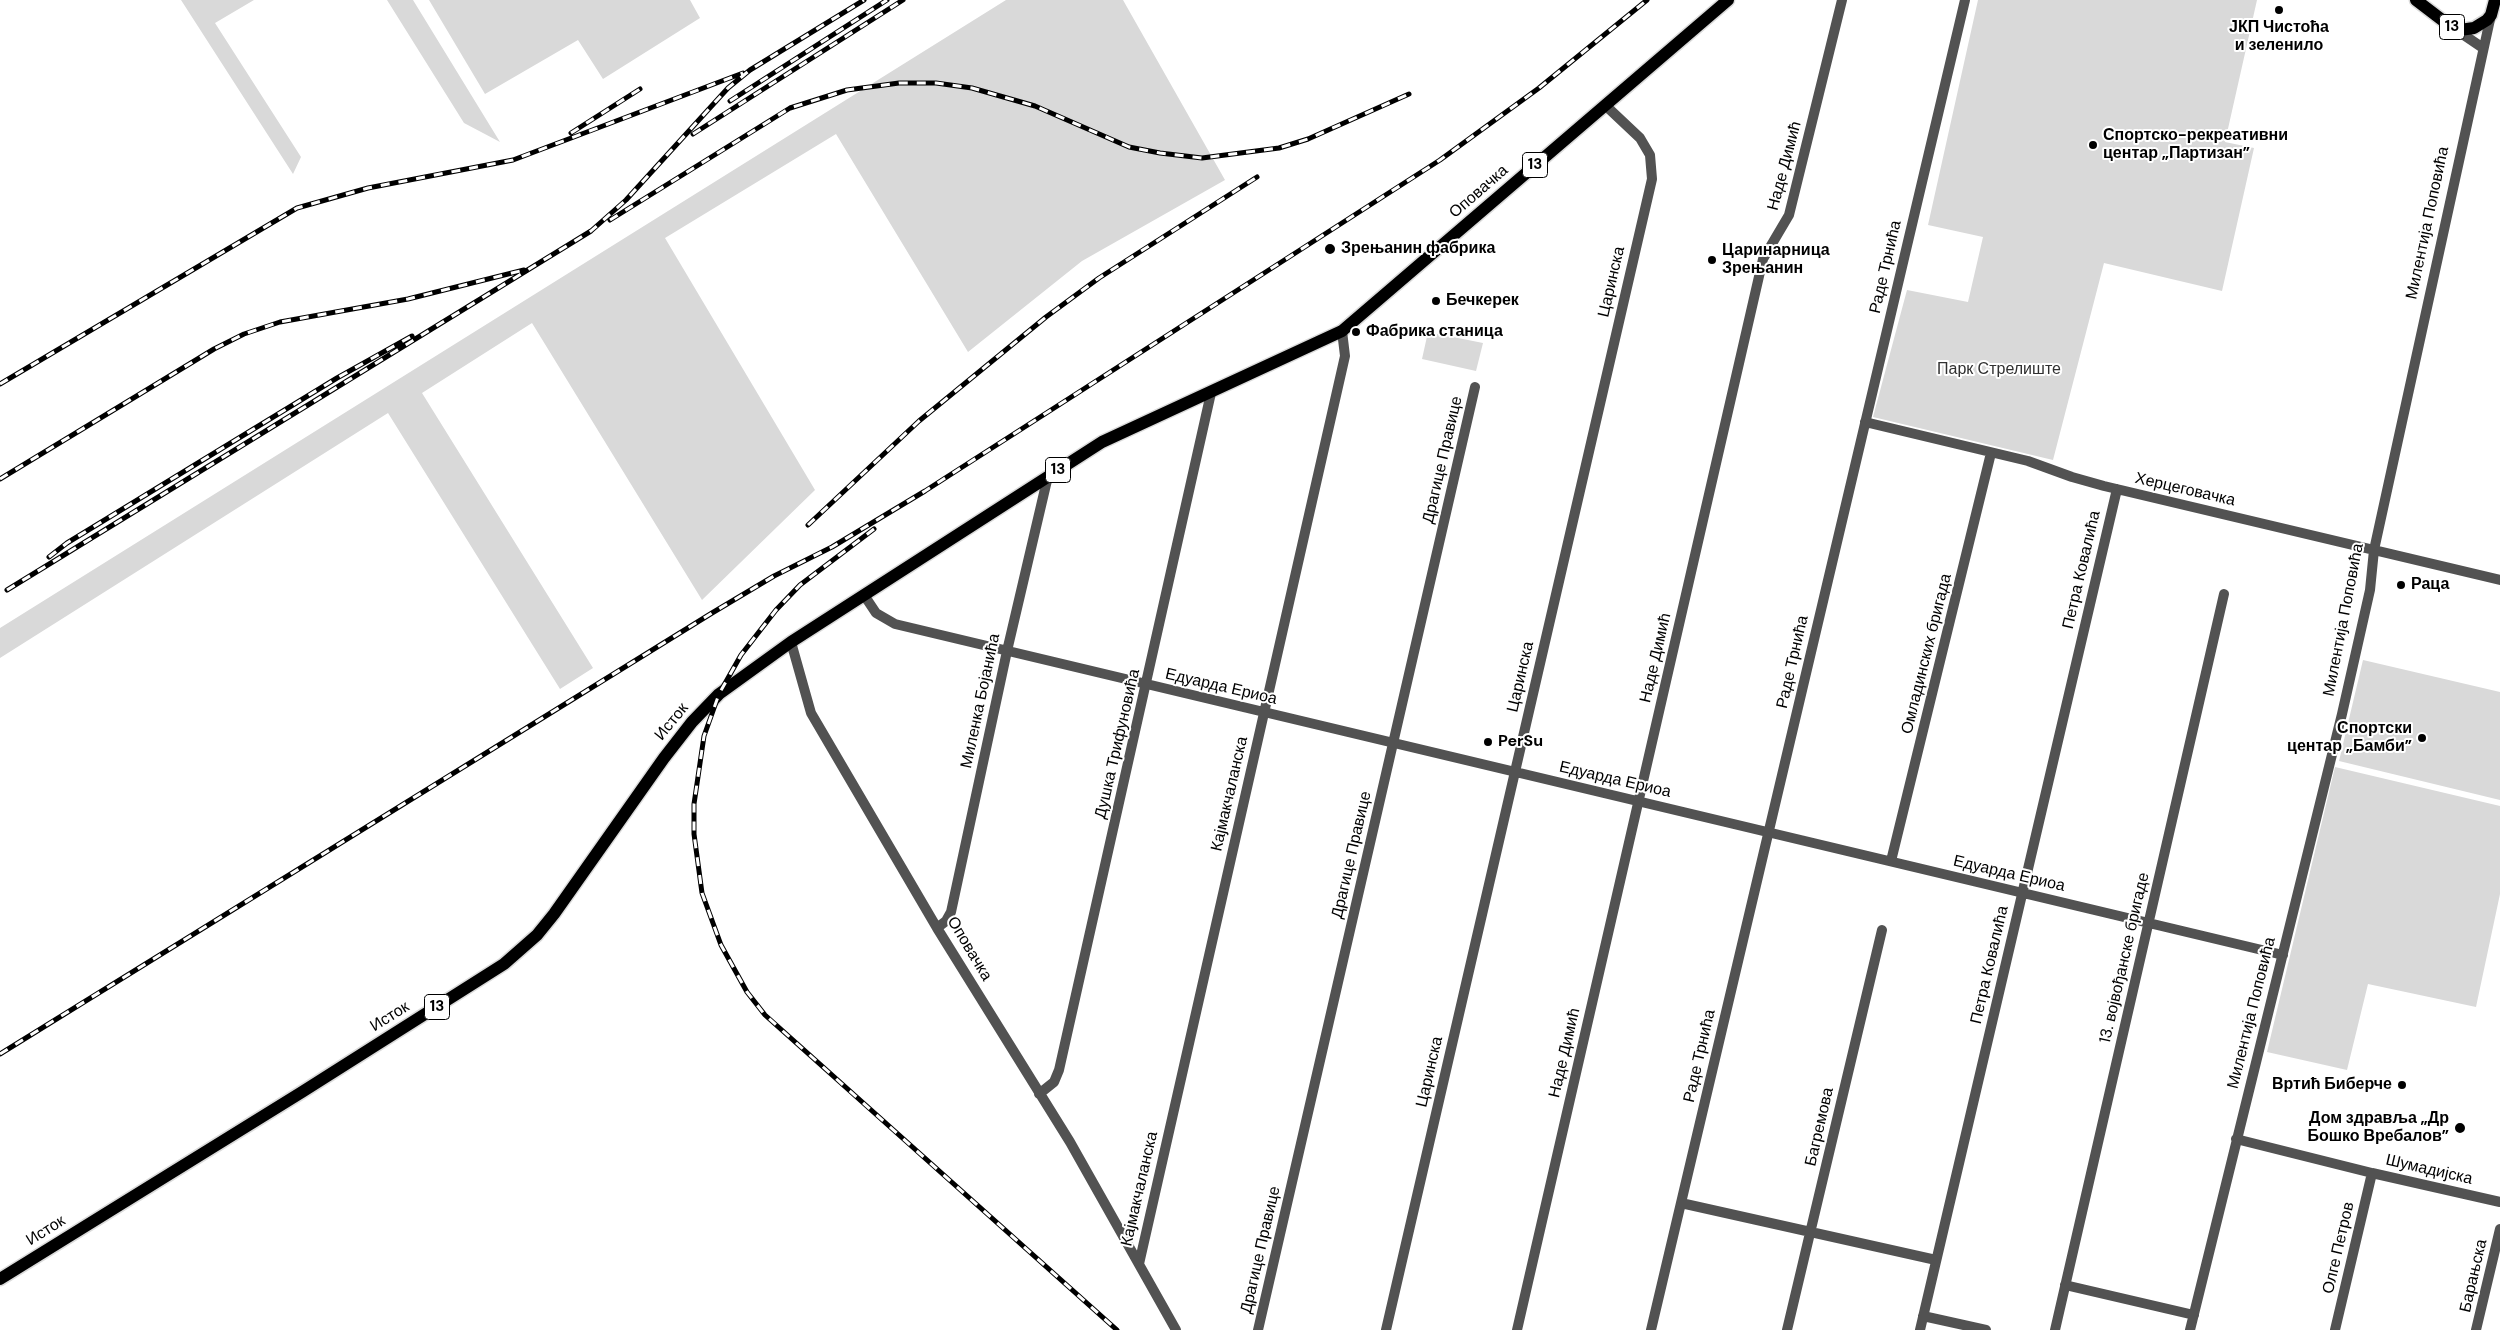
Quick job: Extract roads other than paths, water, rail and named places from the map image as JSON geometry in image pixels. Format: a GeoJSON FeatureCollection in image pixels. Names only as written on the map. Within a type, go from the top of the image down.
{"type":"FeatureCollection","features":[{"type":"Feature","properties":{"kind":"main road","name":"Оповачка"},"geometry":{"type":"LineString","coordinates":[[1342,331],[1728,0]]}},
{"type":"Feature","properties":{"kind":"main road","name":"13"},"geometry":{"type":"LineString","coordinates":[[2416,0],[2454,28],[2474,28],[2487,20],[2491,15]]}},
{"type":"Feature","properties":{"kind":"main road","name":"Милентија Поповића"},"geometry":{"type":"LineString","coordinates":[[2491,15],[2495,0]]}},
{"type":"Feature","properties":{"kind":"main road","name":"13"},"geometry":{"type":"LineString","coordinates":[[791,642],[1102,442],[1342,331]]}},
{"type":"Feature","properties":{"kind":"main road","name":"Исток"},"geometry":{"type":"LineString","coordinates":[[0,1279],[504,964],[537,934],[554,914],[664,758],[692,722],[719,694],[791,642]]}},
{"type":"Feature","properties":{"kind":"street","name":"Наде Димић"},"geometry":{"type":"LineString","coordinates":[[1517,1330],[1763,259],[1789,215],[1842,0]]}},
{"type":"Feature","properties":{"kind":"street","name":"Раде Трнића"},"geometry":{"type":"LineString","coordinates":[[1651,1330],[1965,0]]}},
{"type":"Feature","properties":{"kind":"street","name":"Милентија Поповића"},"geometry":{"type":"LineString","coordinates":[[2190,1330],[2355,656],[2370,590],[2374,550],[2491,15]]}},
{"type":"Feature","properties":{"kind":"street"},"geometry":{"type":"LineString","coordinates":[[2454,28],[2483,48]]}},
{"type":"Feature","properties":{"kind":"street","name":"Царинска"},"geometry":{"type":"LineString","coordinates":[[1386,1330],[1652,179],[1650,155],[1640,138],[1605,105]]}},
{"type":"Feature","properties":{"kind":"street","name":"Кајмакчаланска"},"geometry":{"type":"LineString","coordinates":[[1139,1264],[1345,356],[1342,331]]}},
{"type":"Feature","properties":{"kind":"street","name":"Драгице Правице"},"geometry":{"type":"LineString","coordinates":[[1258,1330],[1476,387]]}},
{"type":"Feature","properties":{"kind":"street","name":"Душка Трифуновића"},"geometry":{"type":"LineString","coordinates":[[1039,1094],[1054,1082],[1059,1070],[1147,685],[1211,393]]}},
{"type":"Feature","properties":{"kind":"street","name":"Херцеговачка"},"geometry":{"type":"LineString","coordinates":[[1866,422],[2028,461],[2072,477],[2117,489],[2500,580]]}},
{"type":"Feature","properties":{"kind":"street","name":"Омладинских бригада"},"geometry":{"type":"LineString","coordinates":[[1891,861],[1991,453]]}},
{"type":"Feature","properties":{"kind":"street","name":"Миленка Бојанића"},"geometry":{"type":"LineString","coordinates":[[937,928],[946,921],[951,912],[1007,651],[1048,476]]}},
{"type":"Feature","properties":{"kind":"street","name":"Петра Ковалића"},"geometry":{"type":"LineString","coordinates":[[1920,1330],[2117,489]]}},
{"type":"Feature","properties":{"kind":"street","name":"13. војвођанске бригаде"},"geometry":{"type":"LineString","coordinates":[[2055,1330],[2224,594]]}},
{"type":"Feature","properties":{"kind":"street","name":"Едуарда Ериоа"},"geometry":{"type":"LineString","coordinates":[[864,595],[876,613],[895,624],[2283,955]]}},
{"type":"Feature","properties":{"kind":"street","name":"Оповачка"},"geometry":{"type":"LineString","coordinates":[[791,642],[811,713],[937,928],[989,1013],[1009,1040],[1039,1094],[1070,1142],[1176,1330]]}},
{"type":"Feature","properties":{"kind":"street","name":"Багремова"},"geometry":{"type":"LineString","coordinates":[[1787,1330],[1882,930]]}},
{"type":"Feature","properties":{"kind":"street","name":"Шумадијска"},"geometry":{"type":"LineString","coordinates":[[2236,1138],[2372,1173],[2500,1202]]}},
{"type":"Feature","properties":{"kind":"street","name":"Олге Петров"},"geometry":{"type":"LineString","coordinates":[[2335,1330],[2372,1173]]}},
{"type":"Feature","properties":{"kind":"street"},"geometry":{"type":"LineString","coordinates":[[1681,1203],[1936,1260]]}},
{"type":"Feature","properties":{"kind":"street","name":"Барањска"},"geometry":{"type":"LineString","coordinates":[[2476,1330],[2500,1229]]}},
{"type":"Feature","properties":{"kind":"street"},"geometry":{"type":"LineString","coordinates":[[2065,1285],[2194,1314]]}},
{"type":"Feature","properties":{"kind":"street"},"geometry":{"type":"LineString","coordinates":[[1923,1316],[1986,1330]]}},
{"type":"Feature","properties":{"kind":"railway"},"geometry":{"type":"LineString","coordinates":[[7,590],[591,231],[626,200],[728,88],[750,70],[864,0]]}},
{"type":"Feature","properties":{"kind":"railway"},"geometry":{"type":"LineString","coordinates":[[730,101],[887,0]]}},
{"type":"Feature","properties":{"kind":"railway"},"geometry":{"type":"LineString","coordinates":[[693,134],[903,0]]}},
{"type":"Feature","properties":{"kind":"railway"},"geometry":{"type":"LineString","coordinates":[[0,1054],[712,613],[774,576],[832,547],[925,491],[1440,160],[1539,88],[1647,0]]}},
{"type":"Feature","properties":{"kind":"railway"},"geometry":{"type":"LineString","coordinates":[[0,384],[297,208],[368,188],[513,160],[743,73]]}},
{"type":"Feature","properties":{"kind":"railway"},"geometry":{"type":"LineString","coordinates":[[610,220],[790,108],[847,90],[899,83],[936,83],[972,88],[1035,106],[1129,147],[1202,158],[1279,148],[1308,139],[1409,94]]}},
{"type":"Feature","properties":{"kind":"railway"},"geometry":{"type":"LineString","coordinates":[[571,133],[640,89]]}},
{"type":"Feature","properties":{"kind":"railway"},"geometry":{"type":"LineString","coordinates":[[808,525],[919,421],[1046,317],[1099,278],[1257,177]]}},
{"type":"Feature","properties":{"kind":"railway"},"geometry":{"type":"LineString","coordinates":[[0,479],[214,349],[244,334],[280,322],[408,299],[524,270]]}},
{"type":"Feature","properties":{"kind":"railway"},"geometry":{"type":"LineString","coordinates":[[49,557],[67,543],[337,378],[412,336]]}},
{"type":"Feature","properties":{"kind":"railway"},"geometry":{"type":"LineString","coordinates":[[874,529],[800,585],[776,610],[741,655],[719,694],[704,736],[694,804],[694,834],[702,893],[721,945],[747,992],[765,1015],[1117,1330]]}},
{"type":"Feature","properties":{"kind":"place","name":"ЈКП Чистоћа и зеленило"},"geometry":{"type":"Point","coordinates":[2279,10]}},
{"type":"Feature","properties":{"kind":"place","name":"Спортско-рекреативни центар „Партизан”"},"geometry":{"type":"Point","coordinates":[2093,145]}},
{"type":"Feature","properties":{"kind":"place","name":"Зрењанин фабрика"},"geometry":{"type":"Point","coordinates":[1330,249]}},
{"type":"Feature","properties":{"kind":"place","name":"Царинарница Зрењанин"},"geometry":{"type":"Point","coordinates":[1712,260]}},
{"type":"Feature","properties":{"kind":"place","name":"Бечкерек"},"geometry":{"type":"Point","coordinates":[1436,301]}},
{"type":"Feature","properties":{"kind":"place","name":"Фабрика станица"},"geometry":{"type":"Point","coordinates":[1356,332]}},
{"type":"Feature","properties":{"kind":"place","name":"Раца"},"geometry":{"type":"Point","coordinates":[2401,585]}},
{"type":"Feature","properties":{"kind":"place","name":"Спортски центар „Бамби”"},"geometry":{"type":"Point","coordinates":[2422,738]}},
{"type":"Feature","properties":{"kind":"place","name":"PerSu"},"geometry":{"type":"Point","coordinates":[1488,742]}},
{"type":"Feature","properties":{"kind":"place","name":"Вртић Биберче"},"geometry":{"type":"Point","coordinates":[2402,1085]}},
{"type":"Feature","properties":{"kind":"place","name":"Дом здравља „Др Бошко Вребалов”"},"geometry":{"type":"Point","coordinates":[2460,1128]}},
{"type":"Feature","properties":{"kind":"park label","name":"Парк Стрелиште"},"geometry":{"type":"Point","coordinates":[1999,370]}}]}
